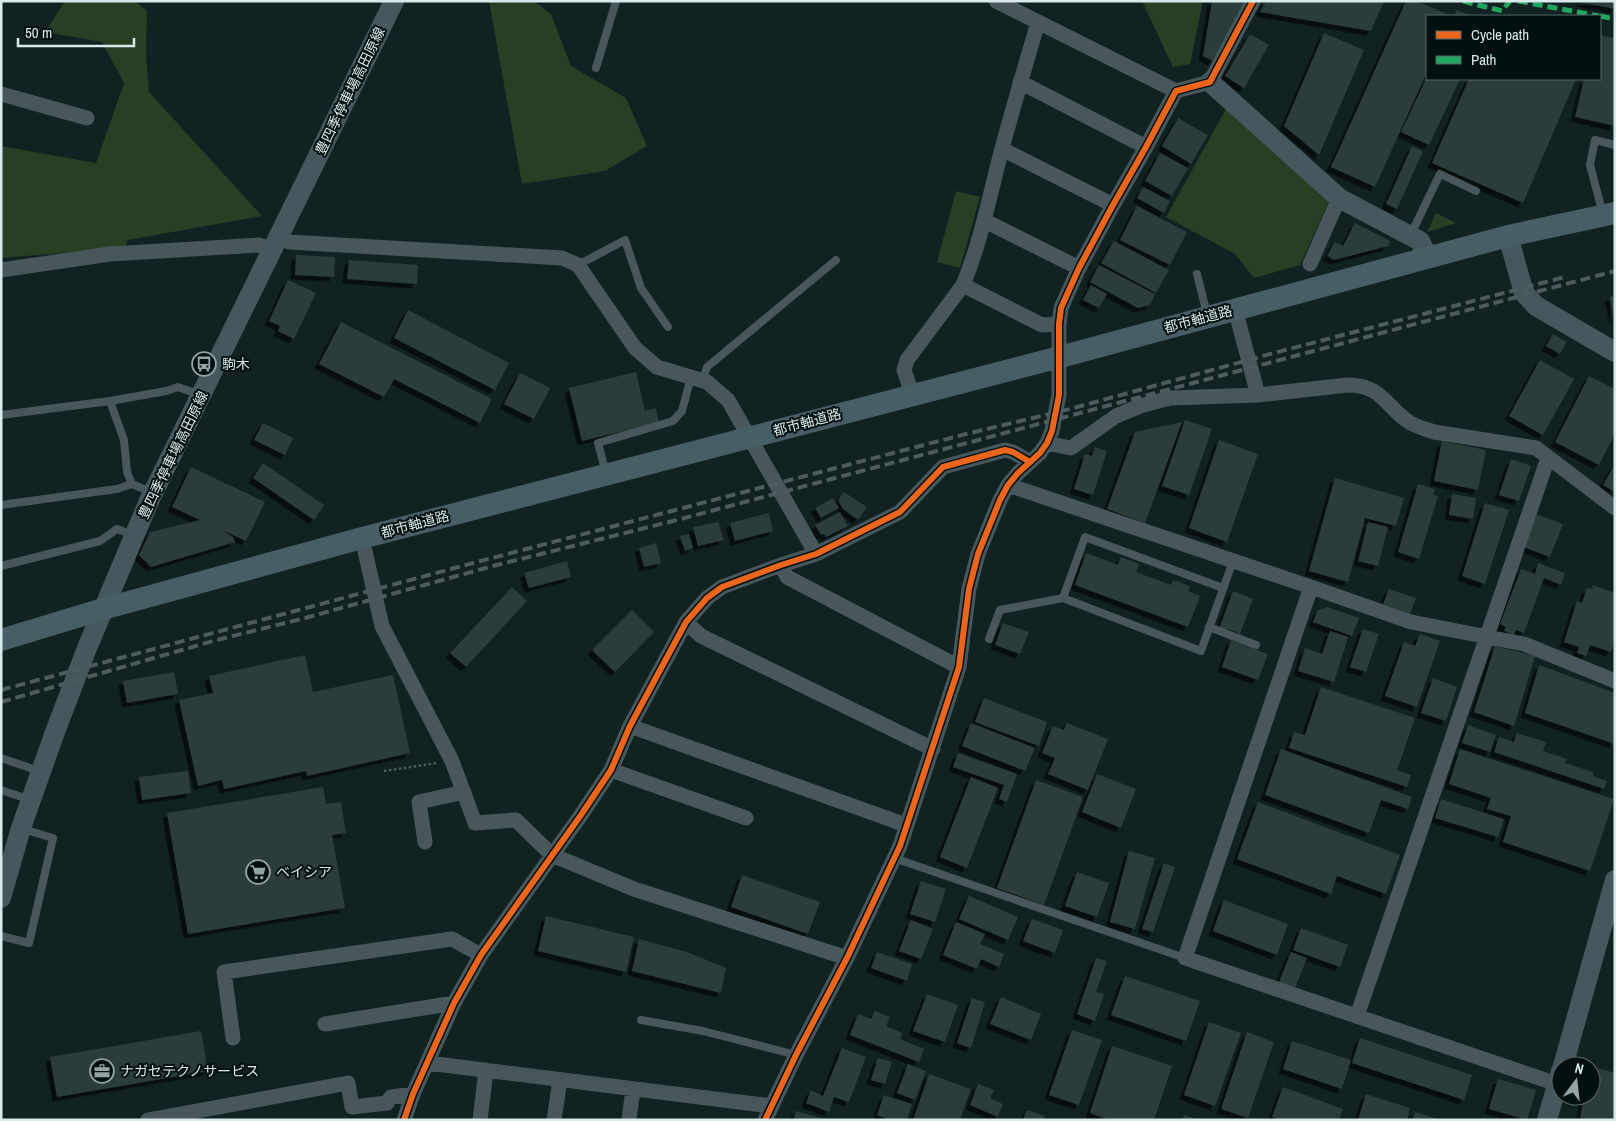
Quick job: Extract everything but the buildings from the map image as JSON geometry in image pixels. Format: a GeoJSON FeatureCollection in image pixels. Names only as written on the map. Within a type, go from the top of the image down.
{"type":"FeatureCollection","features":[{"type":"Feature","properties":{"kind":"main road","name":"豊四季停車場高田原線"},"geometry":{"type":"LineString","coordinates":[[1,898],[5,870],[64,707],[134,535],[394,1]]}},
{"type":"Feature","properties":{"kind":"main road"},"geometry":{"type":"LineString","coordinates":[[1210,82],[1339,198],[1420,241],[1428,258]]}},
{"type":"Feature","properties":{"kind":"main road","name":"都市軸道路"},"geometry":{"type":"LineString","coordinates":[[1,640],[103,609],[362,538],[1060,356],[1508,236],[1609,215]]}},
{"type":"Feature","properties":{"kind":"main road"},"geometry":{"type":"LineString","coordinates":[[1508,236],[1524,293],[1536,306],[1615,352]]}},
{"type":"Feature","properties":{"kind":"main road"},"geometry":{"type":"LineString","coordinates":[[1566,1056],[1611,909],[1615,880]]}},
{"type":"Feature","properties":{"kind":"main road"},"geometry":{"type":"LineString","coordinates":[[1547,1120],[1551,1106]]}},
{"type":"Feature","properties":{"kind":"street"},"geometry":{"type":"LineString","coordinates":[[996,1],[1176,91],[1210,82],[1253,1]]}},
{"type":"Feature","properties":{"kind":"street"},"geometry":{"type":"LineString","coordinates":[[912,394],[904,370],[907,360],[963,285],[984,222],[1020,82],[1038,22]]}},
{"type":"Feature","properties":{"kind":"street"},"geometry":{"type":"LineString","coordinates":[[1020,82],[1146,147]]}},
{"type":"Feature","properties":{"kind":"street"},"geometry":{"type":"LineString","coordinates":[[765,1120],[796,1055],[847,958],[900,846],[959,667],[969,589],[978,554],[1000,500],[1008,486],[1040,453],[1052,431],[1059,395],[1059,324],[1061,308],[1079,268],[1176,91]]}},
{"type":"Feature","properties":{"kind":"street"},"geometry":{"type":"LineString","coordinates":[[1,94],[87,118]]}},
{"type":"Feature","properties":{"kind":"street"},"geometry":{"type":"LineString","coordinates":[[1002,149],[1112,206]]}},
{"type":"Feature","properties":{"kind":"street"},"geometry":{"type":"LineString","coordinates":[[1310,264],[1339,198]]}},
{"type":"Feature","properties":{"kind":"street"},"geometry":{"type":"LineString","coordinates":[[984,222],[1079,268]]}},
{"type":"Feature","properties":{"kind":"street"},"geometry":{"type":"LineString","coordinates":[[1,270],[110,254],[289,242],[562,258],[578,266],[635,348],[657,367],[707,382],[728,400],[816,554]]}},
{"type":"Feature","properties":{"kind":"street"},"geometry":{"type":"LineString","coordinates":[[963,285],[1042,325],[1059,324]]}},
{"type":"Feature","properties":{"kind":"street"},"geometry":{"type":"LineString","coordinates":[[1235,309],[1258,395]]}},
{"type":"Feature","properties":{"kind":"street"},"geometry":{"type":"LineString","coordinates":[[1047,443],[1072,448],[1116,416],[1140,406],[1170,398],[1258,395],[1361,385],[1378,393],[1409,422],[1420,428],[1434,432],[1536,448],[1615,508]]}},
{"type":"Feature","properties":{"kind":"street"},"geometry":{"type":"LineString","coordinates":[[404,1120],[413,1094],[458,1006],[481,955],[611,770],[630,726],[686,622],[707,598],[722,588],[781,565],[816,554],[900,512],[943,467],[1005,450],[1013,452],[1030,462]]}},
{"type":"Feature","properties":{"kind":"street"},"geometry":{"type":"LineString","coordinates":[[1357,1016],[1548,458]]}},
{"type":"Feature","properties":{"kind":"street"},"geometry":{"type":"LineString","coordinates":[[1008,486],[1411,622],[1524,644],[1615,681]]}},
{"type":"Feature","properties":{"kind":"street"},"geometry":{"type":"LineString","coordinates":[[362,538],[382,626],[452,761],[475,823],[516,820],[552,855],[634,889],[847,958]]}},
{"type":"Feature","properties":{"kind":"street"},"geometry":{"type":"LineString","coordinates":[[781,565],[786,577],[959,667]]}},
{"type":"Feature","properties":{"kind":"street"},"geometry":{"type":"LineString","coordinates":[[1311,587],[1185,958],[1357,1016],[1551,1071]]}},
{"type":"Feature","properties":{"kind":"street"},"geometry":{"type":"LineString","coordinates":[[686,622],[701,636],[933,749]]}},
{"type":"Feature","properties":{"kind":"street"},"geometry":{"type":"LineString","coordinates":[[630,726],[906,824]]}},
{"type":"Feature","properties":{"kind":"street"},"geometry":{"type":"LineString","coordinates":[[611,770],[746,818]]}},
{"type":"Feature","properties":{"kind":"street"},"geometry":{"type":"LineString","coordinates":[[425,842],[419,802],[464,792]]}},
{"type":"Feature","properties":{"kind":"street"},"geometry":{"type":"LineString","coordinates":[[233,1038],[224,972],[452,939],[481,955]]}},
{"type":"Feature","properties":{"kind":"street"},"geometry":{"type":"LineString","coordinates":[[325,1024],[458,1006]]}},
{"type":"Feature","properties":{"kind":"street"},"geometry":{"type":"LineString","coordinates":[[428,1063],[772,1106]]}},
{"type":"Feature","properties":{"kind":"street"},"geometry":{"type":"LineString","coordinates":[[480,1120],[486,1070]]}},
{"type":"Feature","properties":{"kind":"street"},"geometry":{"type":"LineString","coordinates":[[554,1120],[560,1080]]}},
{"type":"Feature","properties":{"kind":"street"},"geometry":{"type":"LineString","coordinates":[[150,1120],[348,1083],[352,1107],[387,1103],[391,1097],[413,1094]]}},
{"type":"Feature","properties":{"kind":"street"},"geometry":{"type":"LineString","coordinates":[[630,1120],[633,1089]]}},
{"type":"Feature","properties":{"kind":"lane"},"geometry":{"type":"LineString","coordinates":[[596,68],[616,1]]}},
{"type":"Feature","properties":{"kind":"lane"},"geometry":{"type":"LineString","coordinates":[[1609,215],[1590,165],[1595,140],[1615,145]]}},
{"type":"Feature","properties":{"kind":"lane"},"geometry":{"type":"LineString","coordinates":[[1410,236],[1440,174],[1476,191]]}},
{"type":"Feature","properties":{"kind":"lane"},"geometry":{"type":"LineString","coordinates":[[578,266],[625,240],[642,288],[668,327]]}},
{"type":"Feature","properties":{"kind":"lane"},"geometry":{"type":"LineString","coordinates":[[606,475],[598,443],[673,421],[682,411],[697,379],[707,367],[836,260]]}},
{"type":"Feature","properties":{"kind":"lane"},"geometry":{"type":"LineString","coordinates":[[1197,274],[1208,316]]}},
{"type":"Feature","properties":{"kind":"lane"},"geometry":{"type":"LineString","coordinates":[[1,415],[110,401],[166,392],[178,388],[202,395]]}},
{"type":"Feature","properties":{"kind":"lane"},"geometry":{"type":"LineString","coordinates":[[110,401],[124,440],[127,472],[132,484]]}},
{"type":"Feature","properties":{"kind":"lane"},"geometry":{"type":"LineString","coordinates":[[1,505],[117,489],[132,484],[153,493]]}},
{"type":"Feature","properties":{"kind":"lane"},"geometry":{"type":"LineString","coordinates":[[1,566],[100,541],[117,529],[134,535]]}},
{"type":"Feature","properties":{"kind":"lane"},"geometry":{"type":"LineString","coordinates":[[1063,598],[1070,569],[1085,538],[1224,588]]}},
{"type":"Feature","properties":{"kind":"lane"},"geometry":{"type":"LineString","coordinates":[[989,640],[1000,610],[1063,598],[1201,651],[1233,561]]}},
{"type":"Feature","properties":{"kind":"lane"},"geometry":{"type":"LineString","coordinates":[[1210,627],[1256,645]]}},
{"type":"Feature","properties":{"kind":"lane"},"geometry":{"type":"LineString","coordinates":[[1,758],[41,772]]}},
{"type":"Feature","properties":{"kind":"lane"},"geometry":{"type":"LineString","coordinates":[[1,790],[31,800]]}},
{"type":"Feature","properties":{"kind":"lane"},"geometry":{"type":"LineString","coordinates":[[1,936],[28,943],[53,838],[21,828]]}},
{"type":"Feature","properties":{"kind":"lane"},"geometry":{"type":"LineString","coordinates":[[894,858],[1185,958]]}},
{"type":"Feature","properties":{"kind":"lane"},"geometry":{"type":"LineString","coordinates":[[641,1020],[703,1031],[796,1055]]}},
{"type":"Feature","properties":{"kind":"path"},"geometry":{"type":"LineString","coordinates":[[384,770],[452,761]]}},
{"type":"Feature","properties":{"kind":"green space"},"geometry":{"type":"Polygon","coordinates":[[[65,1],[135,1],[147,11],[146,54],[149,92],[262,216],[128,240],[124,248],[1,258],[1,146],[96,163],[124,83],[102,42],[45,32],[65,1]]]}},
{"type":"Feature","properties":{"kind":"green space"},"geometry":{"type":"Polygon","coordinates":[[[489,1],[534,1],[551,14],[571,66],[626,98],[647,146],[605,171],[522,184],[489,1]]]}},
{"type":"Feature","properties":{"kind":"green space"},"geometry":{"type":"Polygon","coordinates":[[[1142,1],[1203,1],[1190,64],[1173,67],[1142,1]]]}},
{"type":"Feature","properties":{"kind":"green space"},"geometry":{"type":"Polygon","coordinates":[[[1226,109],[1330,199],[1300,265],[1254,278],[1235,254],[1166,217],[1226,109]]]}},
{"type":"Feature","properties":{"kind":"green space"},"geometry":{"type":"Polygon","coordinates":[[[956,191],[980,197],[960,268],[937,262],[956,191]]]}},
{"type":"Feature","properties":{"kind":"green space"},"geometry":{"type":"Polygon","coordinates":[[[1436,213],[1456,223],[1427,232],[1436,213]]]}},
{"type":"Feature","properties":{"kind":"railway"},"geometry":{"type":"LineString","coordinates":[[1,702],[213,641],[305,618],[493,566],[677,520],[1615,271]]}},
{"type":"Feature","properties":{"kind":"railway"},"geometry":{"type":"LineString","coordinates":[[1,690],[492,558],[962,435],[1070,409],[1274,353],[1565,277]]}},
{"type":"Feature","properties":{"kind":"marked path"},"geometry":{"type":"LineString","coordinates":[[1463,1],[1502,11],[1510,1]]}},
{"type":"Feature","properties":{"kind":"marked path"},"geometry":{"type":"LineString","coordinates":[[1518,1],[1594,15]]}},
{"type":"Feature","properties":{"kind":"marked path"},"geometry":{"type":"LineString","coordinates":[[1601,16],[1615,19]]}},
{"type":"Feature","properties":{"kind":"cycle path"},"geometry":{"type":"LineString","coordinates":[[765,1120],[796,1055],[847,958],[900,846],[959,667],[969,589],[978,554],[1000,500],[1008,485],[1018,473],[1040,453],[1052,431],[1059,395],[1059,324],[1061,308],[1079,268],[1176,91],[1210,82],[1253,1]]}},
{"type":"Feature","properties":{"kind":"cycle path"},"geometry":{"type":"LineString","coordinates":[[404,1120],[413,1094],[454,1003],[481,955],[611,770],[630,726],[686,622],[707,598],[722,587],[816,554],[900,512],[943,467],[1005,450],[1013,452],[1030,462]]}},
{"type":"Feature","properties":{"kind":"place","name":"駒木"},"geometry":{"type":"Point","coordinates":[204,364]}},
{"type":"Feature","properties":{"kind":"place","name":"ベイシア"},"geometry":{"type":"Point","coordinates":[258,872]}},
{"type":"Feature","properties":{"kind":"place","name":"ナガセテクノサービス"},"geometry":{"type":"Point","coordinates":[102,1071]}}]}
